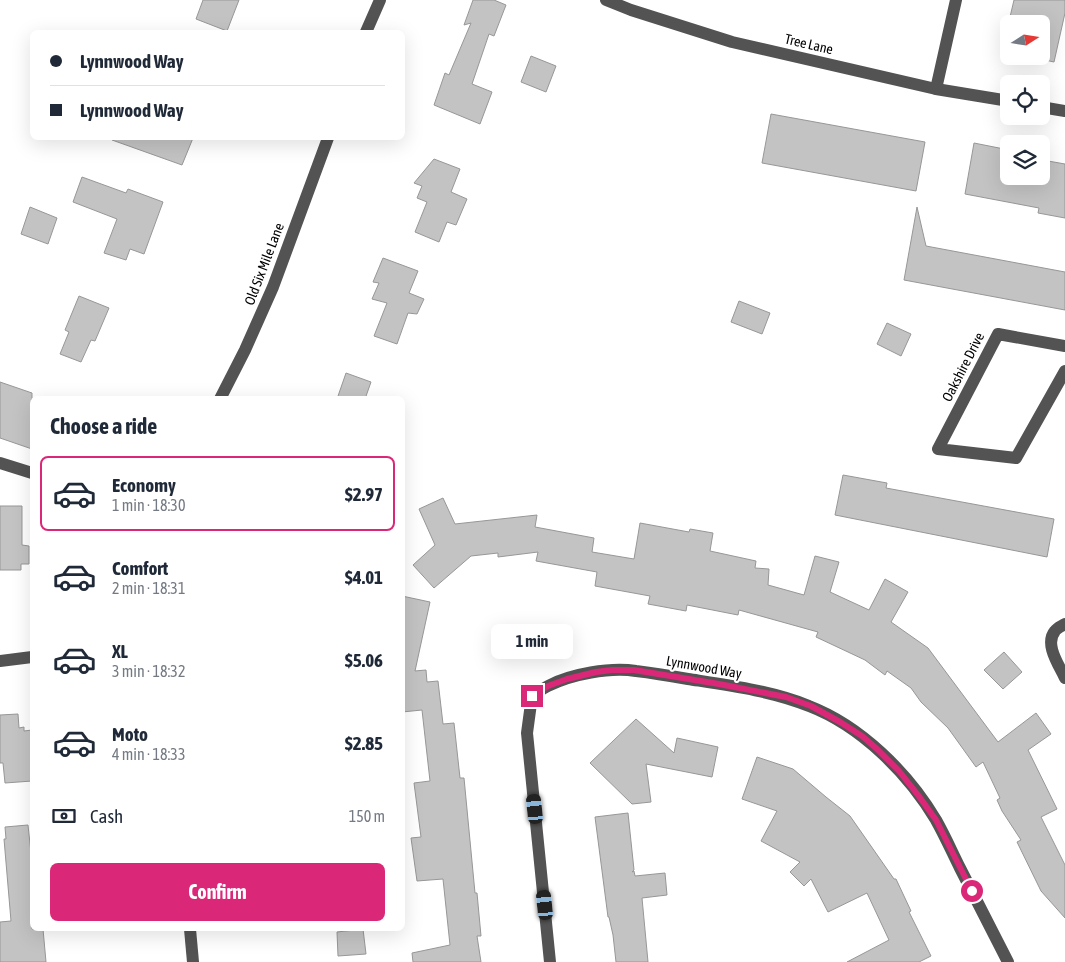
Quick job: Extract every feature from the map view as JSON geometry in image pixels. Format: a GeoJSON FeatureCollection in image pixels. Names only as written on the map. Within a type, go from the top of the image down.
{"type":"FeatureCollection","features":[{"type":"Feature","properties":{"kind":"street"},"geometry":{"type":"LineString","coordinates":[[367,30],[380,0]]}},
{"type":"Feature","properties":{"kind":"street","name":"Tree Lane"},"geometry":{"type":"LineString","coordinates":[[606,0],[631,10],[732,42],[936,89],[1000,100]]}},
{"type":"Feature","properties":{"kind":"street"},"geometry":{"type":"LineString","coordinates":[[936,89],[956,0]]}},
{"type":"Feature","properties":{"kind":"street"},"geometry":{"type":"LineString","coordinates":[[1050,108],[1065,111]]}},
{"type":"Feature","properties":{"kind":"street","name":"Old Six Mile Lane"},"geometry":{"type":"LineString","coordinates":[[222,396],[245,350],[273,287],[327,140]]}},
{"type":"Feature","properties":{"kind":"street","name":"Oakshire Drive"},"geometry":{"type":"LineString","coordinates":[[1065,346],[998,334],[938,449],[1016,458],[1065,371]]}},
{"type":"Feature","properties":{"kind":"street"},"geometry":{"type":"LineString","coordinates":[[0,464],[30,472]]}},
{"type":"Feature","properties":{"kind":"street"},"geometry":{"type":"LineString","coordinates":[[1065,624],[1055,630],[1051,638],[1052,652],[1065,678]]}},
{"type":"Feature","properties":{"kind":"street"},"geometry":{"type":"LineString","coordinates":[[0,661],[30,657]]}},
{"type":"Feature","properties":{"kind":"street","name":"Lynnwood Way"},"geometry":{"type":"LineString","coordinates":[[550,962],[527,733],[532,696],[548,686],[567,679],[596,672],[634,670],[786,697],[811,706],[862,736],[899,771],[936,820],[1008,962]]}},
{"type":"Feature","properties":{"kind":"street"},"geometry":{"type":"LineString","coordinates":[[190,931],[193,962]]}},
{"type":"Feature","properties":{"kind":"building"},"geometry":{"type":"Polygon","coordinates":[[[203,0],[239,0],[227,30],[196,19],[203,0]]]}},
{"type":"Feature","properties":{"kind":"building"},"geometry":{"type":"Polygon","coordinates":[[[473,0],[494,0],[506,5],[494,36],[489,34],[472,84],[492,92],[480,124],[434,105],[445,73],[449,75],[471,23],[464,25],[473,0]]]}},
{"type":"Feature","properties":{"kind":"building"},"geometry":{"type":"Polygon","coordinates":[[[1014,0],[1065,0],[1065,13],[1054,62],[1050,61],[1050,15],[1010,15],[1014,0]]]}},
{"type":"Feature","properties":{"kind":"building"},"geometry":{"type":"Polygon","coordinates":[[[531,56],[556,66],[546,92],[521,82],[531,56]]]}},
{"type":"Feature","properties":{"kind":"building"},"geometry":{"type":"Polygon","coordinates":[[[771,114],[925,142],[916,191],[762,163],[771,114]]]}},
{"type":"Feature","properties":{"kind":"building"},"geometry":{"type":"Polygon","coordinates":[[[112,140],[192,140],[182,165],[112,140]]]}},
{"type":"Feature","properties":{"kind":"building"},"geometry":{"type":"Polygon","coordinates":[[[974,143],[1000,148],[1000,185],[1050,185],[1050,161],[1065,164],[1065,218],[1038,213],[1039,208],[965,194],[974,143]]]}},
{"type":"Feature","properties":{"kind":"building"},"geometry":{"type":"Polygon","coordinates":[[[434,159],[460,169],[451,192],[467,199],[456,225],[447,222],[439,242],[415,232],[427,202],[417,198],[422,186],[414,183],[434,159]]]}},
{"type":"Feature","properties":{"kind":"building"},"geometry":{"type":"Polygon","coordinates":[[[82,177],[126,193],[128,189],[163,202],[144,254],[130,249],[126,260],[104,253],[117,219],[73,202],[82,177]]]}},
{"type":"Feature","properties":{"kind":"building"},"geometry":{"type":"Polygon","coordinates":[[[30,207],[57,218],[48,244],[21,234],[30,207]]]}},
{"type":"Feature","properties":{"kind":"building"},"geometry":{"type":"Polygon","coordinates":[[[917,207],[926,246],[1065,272],[1065,310],[904,280],[917,207]]]}},
{"type":"Feature","properties":{"kind":"building"},"geometry":{"type":"Polygon","coordinates":[[[383,258],[418,271],[409,293],[424,299],[417,314],[408,313],[397,344],[374,336],[387,303],[372,299],[379,283],[373,282],[383,258]]]}},
{"type":"Feature","properties":{"kind":"building"},"geometry":{"type":"Polygon","coordinates":[[[79,296],[109,308],[95,341],[91,340],[81,362],[60,354],[69,332],[65,330],[79,296]]]}},
{"type":"Feature","properties":{"kind":"building"},"geometry":{"type":"Polygon","coordinates":[[[739,301],[770,313],[762,334],[731,322],[739,301]]]}},
{"type":"Feature","properties":{"kind":"building"},"geometry":{"type":"Polygon","coordinates":[[[887,323],[911,334],[901,356],[877,344],[887,323]]]}},
{"type":"Feature","properties":{"kind":"building"},"geometry":{"type":"Polygon","coordinates":[[[346,373],[371,382],[366,396],[338,396],[346,373]]]}},
{"type":"Feature","properties":{"kind":"building"},"geometry":{"type":"Polygon","coordinates":[[[0,382],[32,393],[32,396],[30,396],[30,448],[0,438],[0,382]]]}},
{"type":"Feature","properties":{"kind":"building"},"geometry":{"type":"Polygon","coordinates":[[[843,475],[887,483],[886,488],[1054,519],[1047,557],[835,515],[843,475]]]}},
{"type":"Feature","properties":{"kind":"building"},"geometry":{"type":"Polygon","coordinates":[[[443,498],[455,524],[537,515],[535,527],[594,538],[592,552],[634,559],[640,523],[689,532],[690,529],[713,533],[710,551],[756,561],[755,568],[769,569],[768,585],[804,595],[815,556],[839,562],[830,592],[869,610],[885,579],[908,592],[891,622],[928,648],[998,742],[1036,713],[1051,734],[1028,750],[1057,809],[1041,817],[1065,865],[1065,918],[1041,891],[1017,842],[1021,840],[997,800],[1000,798],[983,762],[976,767],[948,728],[921,702],[911,688],[887,671],[885,675],[865,660],[816,637],[818,632],[739,610],[738,615],[687,605],[686,611],[648,604],[650,596],[595,586],[597,572],[536,561],[538,552],[498,557],[498,553],[471,556],[434,588],[413,565],[435,545],[419,509],[443,498]]]}},
{"type":"Feature","properties":{"kind":"building"},"geometry":{"type":"Polygon","coordinates":[[[0,506],[22,506],[22,545],[29,546],[29,564],[21,564],[21,570],[0,570],[0,506]]]}},
{"type":"Feature","properties":{"kind":"building"},"geometry":{"type":"Polygon","coordinates":[[[405,597],[430,602],[415,671],[426,670],[427,682],[438,681],[443,724],[454,723],[460,778],[464,778],[475,893],[477,893],[481,936],[477,936],[481,962],[413,962],[412,953],[450,945],[443,879],[417,881],[411,838],[421,837],[414,783],[430,781],[422,710],[405,712],[405,597]]]}},
{"type":"Feature","properties":{"kind":"building"},"geometry":{"type":"Polygon","coordinates":[[[1004,652],[1022,672],[1003,689],[984,670],[1004,652]]]}},
{"type":"Feature","properties":{"kind":"building"},"geometry":{"type":"Polygon","coordinates":[[[18,714],[19,728],[24,727],[24,731],[30,730],[30,781],[5,783],[3,763],[0,763],[0,715],[18,714]]]}},
{"type":"Feature","properties":{"kind":"building"},"geometry":{"type":"Polygon","coordinates":[[[636,719],[674,753],[677,738],[718,747],[712,777],[646,764],[651,802],[632,804],[590,763],[636,719]]]}},
{"type":"Feature","properties":{"kind":"building"},"geometry":{"type":"Polygon","coordinates":[[[757,757],[793,769],[850,816],[894,879],[896,879],[911,911],[909,912],[931,956],[919,962],[847,962],[889,940],[867,893],[828,912],[811,879],[804,886],[790,872],[800,862],[761,841],[777,811],[742,799],[757,757]]]}},
{"type":"Feature","properties":{"kind":"building"},"geometry":{"type":"Polygon","coordinates":[[[628,813],[634,870],[632,872],[634,871],[635,876],[665,873],[667,895],[642,898],[648,962],[616,962],[613,935],[608,917],[595,817],[628,813]]]}},
{"type":"Feature","properties":{"kind":"building"},"geometry":{"type":"Polygon","coordinates":[[[28,825],[30,844],[30,931],[43,931],[46,962],[0,962],[0,922],[11,921],[4,839],[6,839],[5,827],[28,825]]]}},
{"type":"Feature","properties":{"kind":"building"},"geometry":{"type":"Polygon","coordinates":[[[363,931],[366,954],[338,956],[337,932],[363,931]]]}},
{"type":"Feature","properties":{"kind":"route"},"geometry":{"type":"LineString","coordinates":[[532,696],[548,686],[567,679],[596,672],[634,670],[786,697],[811,706],[862,736],[899,771],[936,820],[972,891]]}}]}
